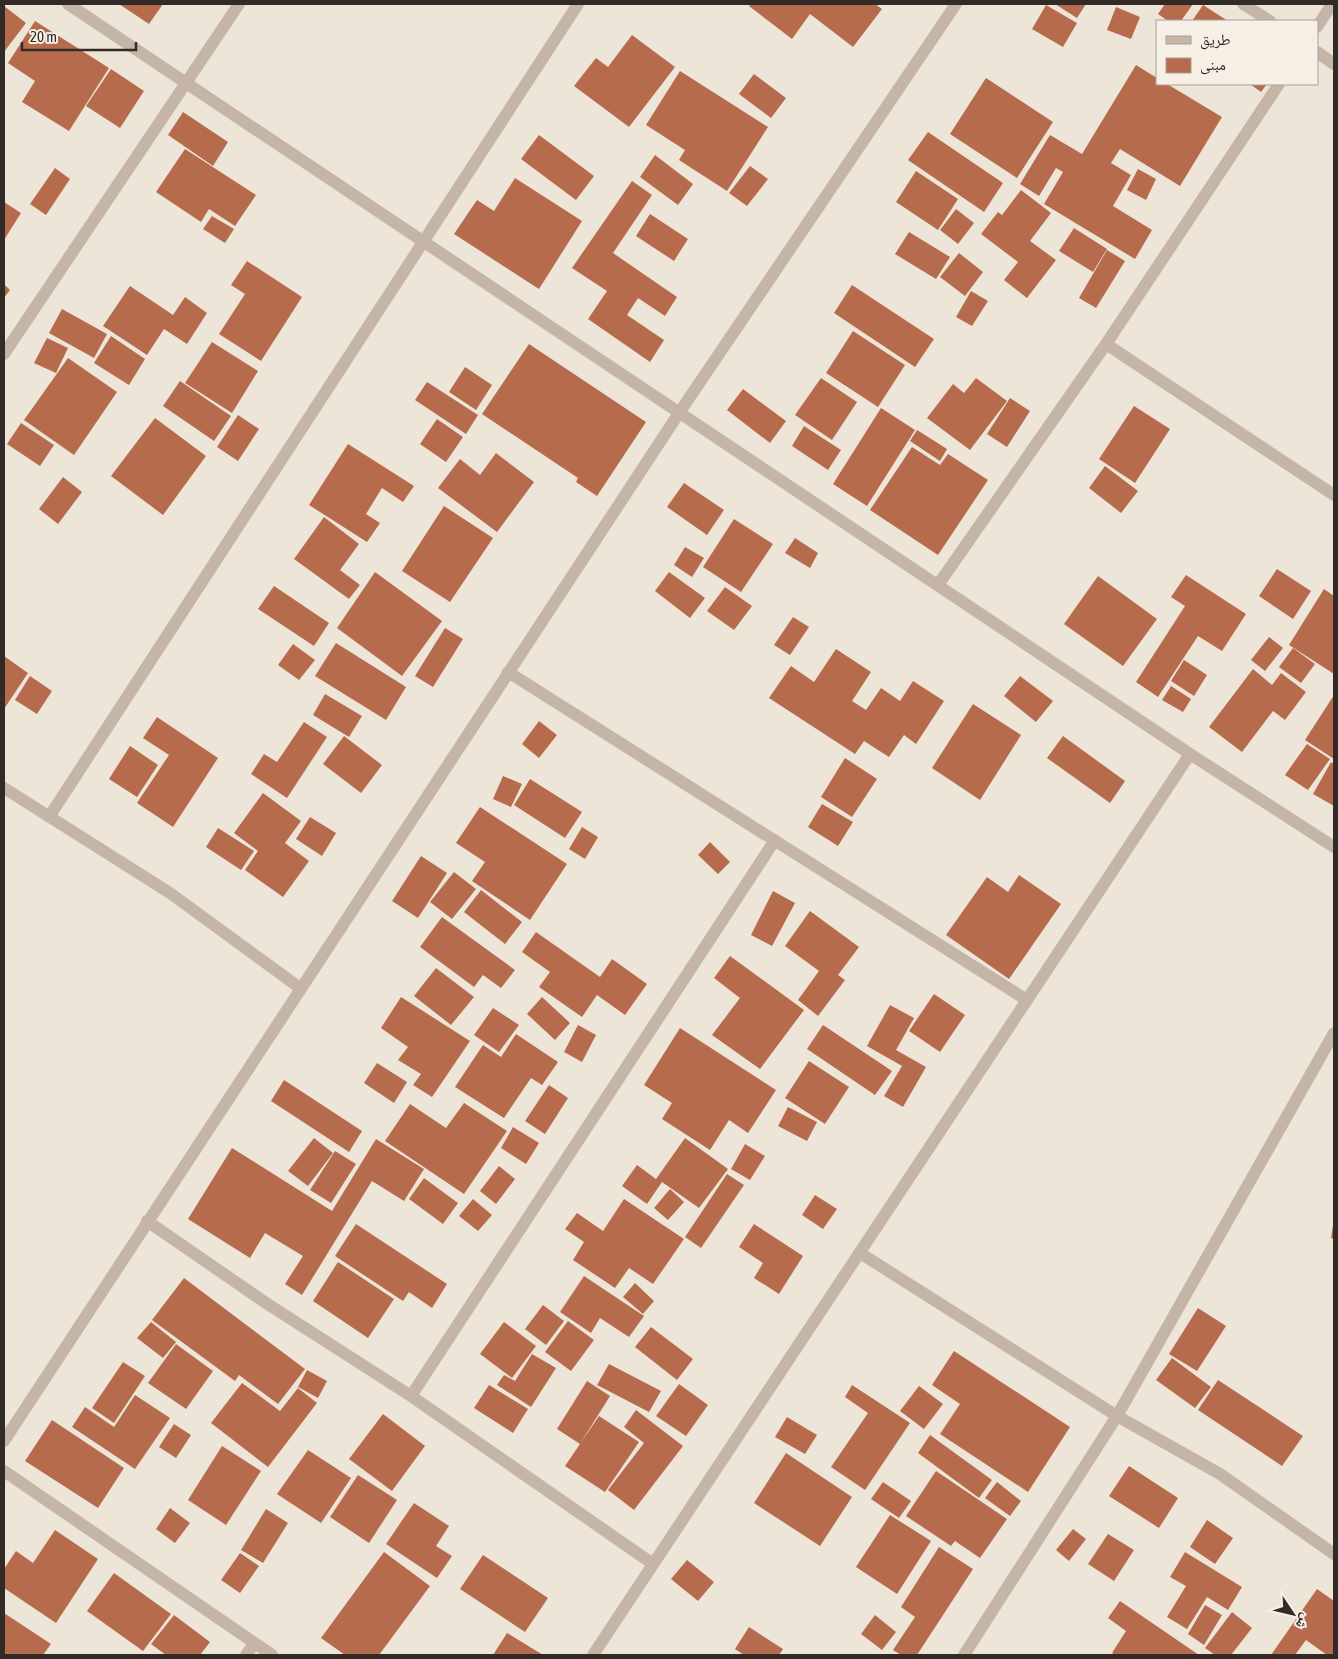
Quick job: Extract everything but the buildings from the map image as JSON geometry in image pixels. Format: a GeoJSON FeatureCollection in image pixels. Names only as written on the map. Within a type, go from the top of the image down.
{"type":"FeatureCollection","features":[{"type":"Feature","properties":{"kind":"street"},"geometry":{"type":"LineString","coordinates":[[68,4],[1190,754],[1334,847]]}},
{"type":"Feature","properties":{"kind":"street"},"geometry":{"type":"LineString","coordinates":[[4,354],[187,83],[238,4]]}},
{"type":"Feature","properties":{"kind":"street"},"geometry":{"type":"LineString","coordinates":[[49,817],[422,240],[578,4]]}},
{"type":"Feature","properties":{"kind":"street"},"geometry":{"type":"LineString","coordinates":[[4,1442],[508,672],[956,4]]}},
{"type":"Feature","properties":{"kind":"street"},"geometry":{"type":"LineString","coordinates":[[1243,4],[1268,20]]}},
{"type":"Feature","properties":{"kind":"street"},"geometry":{"type":"LineString","coordinates":[[1318,25],[1332,4]]}},
{"type":"Feature","properties":{"kind":"street"},"geometry":{"type":"LineString","coordinates":[[1318,53],[1334,64]]}},
{"type":"Feature","properties":{"kind":"street"},"geometry":{"type":"LineString","coordinates":[[938,585],[1106,344],[1278,85]]}},
{"type":"Feature","properties":{"kind":"street"},"geometry":{"type":"LineString","coordinates":[[1106,344],[1334,495]]}},
{"type":"Feature","properties":{"kind":"street"},"geometry":{"type":"LineString","coordinates":[[508,672],[1027,1000]]}},
{"type":"Feature","properties":{"kind":"street"},"geometry":{"type":"LineString","coordinates":[[593,1655],[1190,754]]}},
{"type":"Feature","properties":{"kind":"street"},"geometry":{"type":"LineString","coordinates":[[4,788],[170,893],[300,988]]}},
{"type":"Feature","properties":{"kind":"street"},"geometry":{"type":"LineString","coordinates":[[411,1396],[775,840]]}},
{"type":"Feature","properties":{"kind":"street"},"geometry":{"type":"LineString","coordinates":[[964,1655],[1116,1416],[1334,1033]]}},
{"type":"Feature","properties":{"kind":"street"},"geometry":{"type":"LineString","coordinates":[[147,1221],[266,1303],[411,1396],[653,1564]]}},
{"type":"Feature","properties":{"kind":"street"},"geometry":{"type":"LineString","coordinates":[[860,1253],[1116,1416],[1220,1474],[1334,1554]]}},
{"type":"Feature","properties":{"kind":"street"},"geometry":{"type":"LineString","coordinates":[[4,1471],[272,1655]]}},
{"type":"Feature","properties":{"kind":"street"},"geometry":{"type":"LineString","coordinates":[[246,1655],[254,1644]]}}]}
